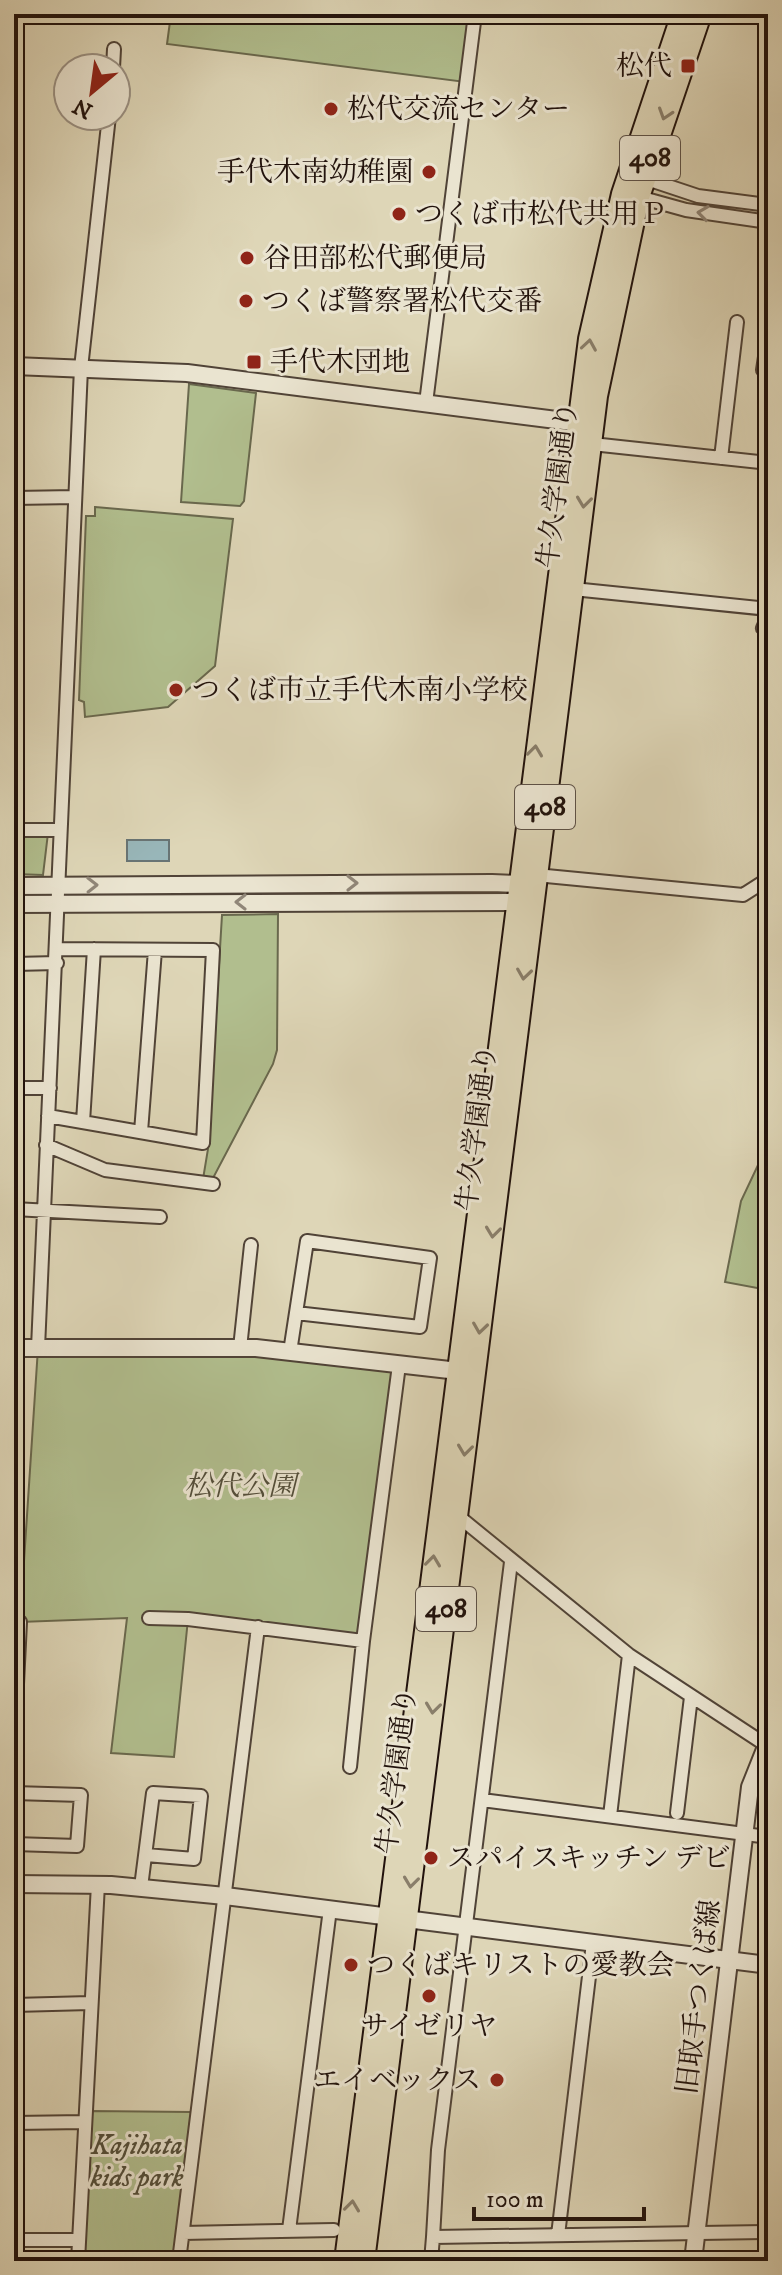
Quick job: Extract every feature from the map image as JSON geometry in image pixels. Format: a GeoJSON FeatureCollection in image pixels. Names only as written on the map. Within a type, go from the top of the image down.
{"type":"FeatureCollection","features":[{"type":"Feature","properties":{"kind":"highway","name":"牛久学園通り"},"geometry":{"type":"LineString","coordinates":[[526,889],[573,589],[596,304],[622,194],[682,14]]}},
{"type":"Feature","properties":{"kind":"highway","name":"牛久学園通り"},"geometry":{"type":"LineString","coordinates":[[364,2261],[398,1918],[526,889],[588,430],[642,188],[701,14]]}},
{"type":"Feature","properties":{"kind":"highway","name":"牛久学園通り"},"geometry":{"type":"LineString","coordinates":[[345,2261],[458,1516],[466,1372]]}},
{"type":"Feature","properties":{"kind":"street"},"geometry":{"type":"LineString","coordinates":[[426,403],[475,14]]}},
{"type":"Feature","properties":{"kind":"street"},"geometry":{"type":"LineString","coordinates":[[38,1348],[81,368],[107,132]]}},
{"type":"Feature","properties":{"kind":"street"},"geometry":{"type":"LineString","coordinates":[[642,188],[768,205]]}},
{"type":"Feature","properties":{"kind":"street"},"geometry":{"type":"LineString","coordinates":[[642,188],[686,210],[768,222]]}},
{"type":"Feature","properties":{"kind":"street"},"geometry":{"type":"LineString","coordinates":[[721,458],[737,322]]}},
{"type":"Feature","properties":{"kind":"street"},"geometry":{"type":"LineString","coordinates":[[768,337],[763,370],[768,376]]}},
{"type":"Feature","properties":{"kind":"street"},"geometry":{"type":"LineString","coordinates":[[14,366],[187,373],[426,403],[588,430],[721,458],[768,463]]}},
{"type":"Feature","properties":{"kind":"street"},"geometry":{"type":"LineString","coordinates":[[14,498],[75,497]]}},
{"type":"Feature","properties":{"kind":"street"},"geometry":{"type":"LineString","coordinates":[[573,589],[768,609]]}},
{"type":"Feature","properties":{"kind":"street"},"geometry":{"type":"LineString","coordinates":[[768,617],[763,628],[768,632]]}},
{"type":"Feature","properties":{"kind":"street"},"geometry":{"type":"LineString","coordinates":[[14,830],[60,830]]}},
{"type":"Feature","properties":{"kind":"street"},"geometry":{"type":"LineString","coordinates":[[14,886],[526,889],[743,895],[768,879]]}},
{"type":"Feature","properties":{"kind":"street"},"geometry":{"type":"LineString","coordinates":[[14,904],[526,889]]}},
{"type":"Feature","properties":{"kind":"street"},"geometry":{"type":"LineString","coordinates":[[48,1116],[203,1143],[213,950],[57,949]]}},
{"type":"Feature","properties":{"kind":"street"},"geometry":{"type":"LineString","coordinates":[[83,1122],[94,949]]}},
{"type":"Feature","properties":{"kind":"street"},"geometry":{"type":"LineString","coordinates":[[141,1132],[155,950]]}},
{"type":"Feature","properties":{"kind":"street"},"geometry":{"type":"LineString","coordinates":[[14,964],[57,963]]}},
{"type":"Feature","properties":{"kind":"street"},"geometry":{"type":"LineString","coordinates":[[14,1088],[50,1088]]}},
{"type":"Feature","properties":{"kind":"street"},"geometry":{"type":"LineString","coordinates":[[46,1145],[105,1170],[213,1184]]}},
{"type":"Feature","properties":{"kind":"street"},"geometry":{"type":"LineString","coordinates":[[14,1209],[160,1217]]}},
{"type":"Feature","properties":{"kind":"street"},"geometry":{"type":"LineString","coordinates":[[290,1352],[307,1241],[430,1258],[420,1327],[296,1313]]}},
{"type":"Feature","properties":{"kind":"street"},"geometry":{"type":"LineString","coordinates":[[240,1348],[251,1245]]}},
{"type":"Feature","properties":{"kind":"street"},"geometry":{"type":"LineString","coordinates":[[14,1348],[240,1348],[466,1372]]}},
{"type":"Feature","properties":{"kind":"street"},"geometry":{"type":"LineString","coordinates":[[350,1767],[399,1365]]}},
{"type":"Feature","properties":{"kind":"street"},"geometry":{"type":"LineString","coordinates":[[458,1516],[629,1655],[767,1743]]}},
{"type":"Feature","properties":{"kind":"street"},"geometry":{"type":"LineString","coordinates":[[431,2261],[438,2150],[511,1562]]}},
{"type":"Feature","properties":{"kind":"street"},"geometry":{"type":"LineString","coordinates":[[149,1618],[258,1627],[363,1641]]}},
{"type":"Feature","properties":{"kind":"street"},"geometry":{"type":"LineString","coordinates":[[14,1746],[20,1622]]}},
{"type":"Feature","properties":{"kind":"street"},"geometry":{"type":"LineString","coordinates":[[179,2261],[258,1627]]}},
{"type":"Feature","properties":{"kind":"street"},"geometry":{"type":"LineString","coordinates":[[610,1816],[629,1655]]}},
{"type":"Feature","properties":{"kind":"street"},"geometry":{"type":"LineString","coordinates":[[677,1813],[691,1697]]}},
{"type":"Feature","properties":{"kind":"street","name":"旧取手つくば線"},"geometry":{"type":"LineString","coordinates":[[693,2261],[750,1787],[767,1743]]}},
{"type":"Feature","properties":{"kind":"street"},"geometry":{"type":"LineString","coordinates":[[14,1793],[81,1795],[77,1846],[14,1844]]}},
{"type":"Feature","properties":{"kind":"street"},"geometry":{"type":"LineString","coordinates":[[141,1887],[153,1793],[201,1796],[194,1859],[146,1855]]}},
{"type":"Feature","properties":{"kind":"street"},"geometry":{"type":"LineString","coordinates":[[482,1800],[768,1837]]}},
{"type":"Feature","properties":{"kind":"street"},"geometry":{"type":"LineString","coordinates":[[14,1884],[98,1884],[225,1896],[768,1965]]}},
{"type":"Feature","properties":{"kind":"street"},"geometry":{"type":"LineString","coordinates":[[78,2261],[98,1884]]}},
{"type":"Feature","properties":{"kind":"street"},"geometry":{"type":"LineString","coordinates":[[289,2230],[330,1909]]}},
{"type":"Feature","properties":{"kind":"street"},"geometry":{"type":"LineString","coordinates":[[558,2235],[593,1943]]}},
{"type":"Feature","properties":{"kind":"street"},"geometry":{"type":"LineString","coordinates":[[14,2005],[90,2003]]}},
{"type":"Feature","properties":{"kind":"street"},"geometry":{"type":"LineString","coordinates":[[14,2123],[84,2122]]}},
{"type":"Feature","properties":{"kind":"street"},"geometry":{"type":"LineString","coordinates":[[183,2233],[334,2230]]}},
{"type":"Feature","properties":{"kind":"street"},"geometry":{"type":"LineString","coordinates":[[433,2237],[768,2232]]}},
{"type":"Feature","properties":{"kind":"street"},"geometry":{"type":"LineString","coordinates":[[14,2240],[79,2240]]}},
{"type":"Feature","properties":{"kind":"green space"},"geometry":{"type":"Polygon","coordinates":[[[171,14],[472,14],[465,82],[167,44],[171,14]]]}},
{"type":"Feature","properties":{"kind":"green space"},"geometry":{"type":"Polygon","coordinates":[[[189,384],[256,393],[244,501],[240,506],[181,502],[189,384]]]}},
{"type":"Feature","properties":{"kind":"green space"},"geometry":{"type":"Polygon","coordinates":[[[95,507],[233,519],[215,666],[168,707],[85,717],[84,702],[79,700],[86,516],[95,516],[95,507]]]}},
{"type":"Feature","properties":{"kind":"green space"},"geometry":{"type":"Polygon","coordinates":[[[14,833],[48,833],[43,875],[14,874],[14,833]]]}},
{"type":"Feature","properties":{"kind":"green space"},"geometry":{"type":"Polygon","coordinates":[[[278,914],[277,1050],[273,1064],[212,1180],[203,1179],[208,1149],[222,915],[278,914]]]}},
{"type":"Feature","properties":{"kind":"green space"},"geometry":{"type":"Polygon","coordinates":[[[768,1144],[768,1290],[725,1282],[741,1201],[768,1144]]]}},
{"type":"Feature","properties":{"kind":"green space","name":"松代公園"},"geometry":{"type":"Polygon","coordinates":[[[198,1346],[399,1365],[363,1641],[188,1619],[174,1757],[111,1753],[127,1618],[20,1622],[38,1348],[198,1346]]]}},
{"type":"Feature","properties":{"kind":"green space","name":"Kajihata kids park"},"geometry":{"type":"Polygon","coordinates":[[[91,2111],[191,2112],[175,2261],[82,2261],[91,2111]]]}},
{"type":"Feature","properties":{"kind":"water"},"geometry":{"type":"Polygon","coordinates":[[[127,840],[169,840],[169,861],[127,861],[127,840]]]}},
{"type":"Feature","properties":{"kind":"place","name":"松代"},"geometry":{"type":"Point","coordinates":[688,66]}},
{"type":"Feature","properties":{"kind":"place","name":"松代交流センター"},"geometry":{"type":"Point","coordinates":[331,109]}},
{"type":"Feature","properties":{"kind":"place","name":"手代木南幼稚園"},"geometry":{"type":"Point","coordinates":[429,172]}},
{"type":"Feature","properties":{"kind":"place","name":"つくば市松代共用Ｐ"},"geometry":{"type":"Point","coordinates":[399,214]}},
{"type":"Feature","properties":{"kind":"place","name":"谷田部松代郵便局"},"geometry":{"type":"Point","coordinates":[247,258]}},
{"type":"Feature","properties":{"kind":"place","name":"つくば警察署松代交番"},"geometry":{"type":"Point","coordinates":[246,301]}},
{"type":"Feature","properties":{"kind":"place","name":"手代木団地"},"geometry":{"type":"Point","coordinates":[254,362]}},
{"type":"Feature","properties":{"kind":"place","name":"つくば市立手代木南小学校"},"geometry":{"type":"Point","coordinates":[176,690]}},
{"type":"Feature","properties":{"kind":"place","name":"スパイスキッチン デビ"},"geometry":{"type":"Point","coordinates":[431,1858]}},
{"type":"Feature","properties":{"kind":"place","name":"つくばキリストの愛教会"},"geometry":{"type":"Point","coordinates":[351,1965]}},
{"type":"Feature","properties":{"kind":"place","name":"サイゼリヤ"},"geometry":{"type":"Point","coordinates":[429,1996]}},
{"type":"Feature","properties":{"kind":"place","name":"エイベックス"},"geometry":{"type":"Point","coordinates":[497,2080]}}]}
